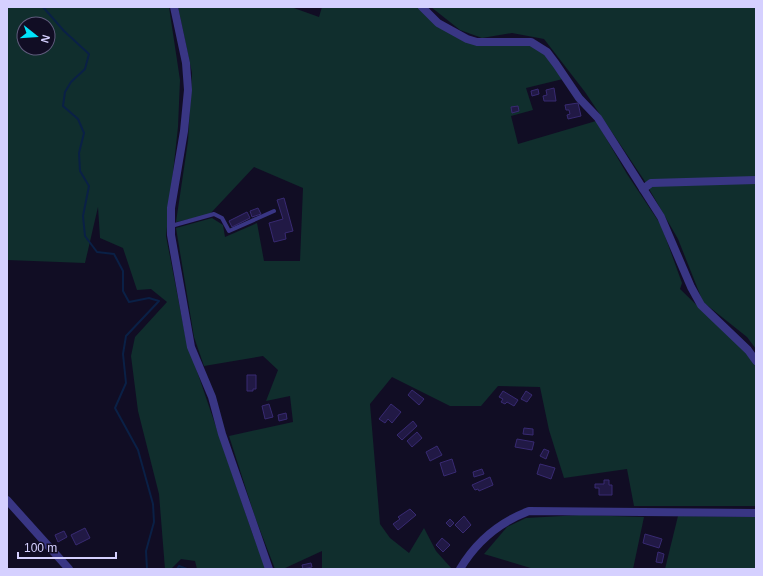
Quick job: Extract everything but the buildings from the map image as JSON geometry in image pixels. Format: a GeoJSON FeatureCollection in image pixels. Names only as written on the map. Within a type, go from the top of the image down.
{"type":"FeatureCollection","features":[{"type":"Feature","properties":{"kind":"street"},"geometry":{"type":"LineString","coordinates":[[174,7],[186,63],[188,90],[184,131],[171,208],[171,235],[191,347],[212,397],[222,434],[269,569]]}},
{"type":"Feature","properties":{"kind":"street"},"geometry":{"type":"LineString","coordinates":[[422,7],[438,23],[467,39],[477,42],[531,42],[541,47],[556,64],[579,98],[598,118],[662,217],[691,287],[701,305],[748,350],[756,361]]}},
{"type":"Feature","properties":{"kind":"street"},"geometry":{"type":"LineString","coordinates":[[643,189],[651,183],[756,180]]}},
{"type":"Feature","properties":{"kind":"street"},"geometry":{"type":"LineString","coordinates":[[7,500],[69,569]]}},
{"type":"Feature","properties":{"kind":"street"},"geometry":{"type":"LineString","coordinates":[[460,569],[471,552],[497,527],[512,518],[529,511],[756,513]]}},
{"type":"Feature","properties":{"kind":"lane"},"geometry":{"type":"LineString","coordinates":[[171,226],[214,214],[222,218],[229,231],[274,211]]}},
{"type":"Feature","properties":{"kind":"green space"},"geometry":{"type":"Polygon","coordinates":[[[7,7],[169,7],[180,80],[178,127],[166,236],[186,339],[266,569],[197,569],[195,561],[181,559],[171,569],[165,569],[159,494],[138,411],[131,356],[135,337],[167,302],[151,289],[137,290],[123,248],[100,238],[98,207],[85,263],[7,260],[7,7]]]}},
{"type":"Feature","properties":{"kind":"green space"},"geometry":{"type":"Polygon","coordinates":[[[178,7],[291,7],[319,17],[322,7],[420,7],[454,35],[539,47],[563,79],[526,88],[533,110],[511,116],[518,144],[596,121],[627,174],[661,225],[682,283],[680,289],[743,350],[756,365],[756,506],[634,506],[627,469],[564,478],[549,430],[540,387],[498,386],[481,406],[450,406],[392,377],[370,404],[380,524],[390,538],[409,553],[424,528],[436,551],[452,569],[322,569],[322,551],[283,569],[275,569],[255,517],[229,436],[293,422],[290,396],[266,401],[278,370],[263,356],[204,366],[194,337],[176,228],[212,218],[223,225],[225,237],[257,223],[264,261],[300,261],[303,188],[254,167],[209,215],[176,222],[188,141],[192,73],[178,7]]]}},
{"type":"Feature","properties":{"kind":"green space"},"geometry":{"type":"Polygon","coordinates":[[[431,7],[756,7],[756,349],[747,337],[703,302],[678,239],[644,180],[585,92],[544,39],[512,33],[482,38],[460,30],[431,7]]]}},
{"type":"Feature","properties":{"kind":"green space"},"geometry":{"type":"Polygon","coordinates":[[[580,515],[644,517],[633,569],[534,569],[484,554],[507,527],[526,518],[580,515]]]}},
{"type":"Feature","properties":{"kind":"green space"},"geometry":{"type":"Polygon","coordinates":[[[678,516],[756,517],[756,569],[665,569],[678,516]]]}},
{"type":"Feature","properties":{"kind":"waterway"},"geometry":{"type":"LineString","coordinates":[[43,7],[64,31],[89,54],[85,69],[71,82],[65,92],[63,106],[78,119],[84,133],[79,153],[80,171],[89,186],[83,216],[85,236],[97,252],[114,254],[123,271],[123,291],[129,302],[149,298],[159,301],[126,336],[123,354],[126,383],[115,408],[138,450],[153,504],[154,522],[146,551],[147,569]]}},
{"type":"Feature","properties":{"kind":"waterway"},"geometry":{"type":"LineString","coordinates":[[177,569],[179,566],[187,569]]}}]}
